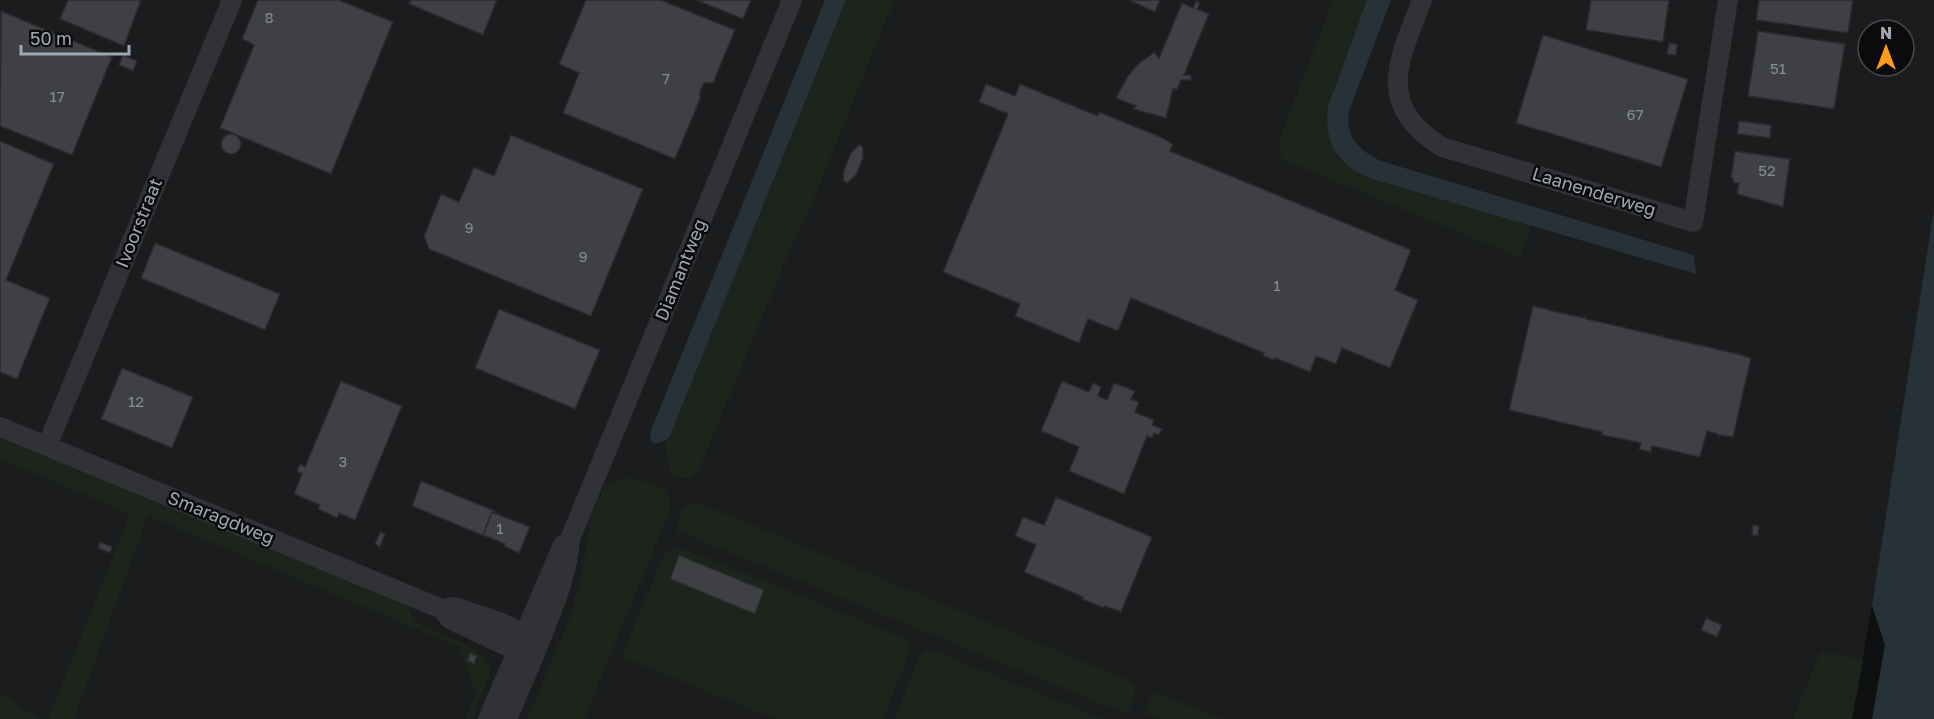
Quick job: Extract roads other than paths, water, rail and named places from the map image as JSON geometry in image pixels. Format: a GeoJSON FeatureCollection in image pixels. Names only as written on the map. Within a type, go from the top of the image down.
{"type":"FeatureCollection","features":[{"type":"Feature","properties":{"kind":"street","name":"Ivoorstraat"},"geometry":{"type":"LineString","coordinates":[[47,446],[232,0]]}},
{"type":"Feature","properties":{"kind":"street","name":"Diamantweg"},"geometry":{"type":"LineString","coordinates":[[507,719],[537,648],[568,561],[570,540],[792,0]]}},
{"type":"Feature","properties":{"kind":"street","name":"Laanenderweg"},"geometry":{"type":"LineString","coordinates":[[1422,0],[1401,54],[1397,87],[1408,118],[1426,137],[1442,147],[1693,222],[1728,0]]}},
{"type":"Feature","properties":{"kind":"street","name":"Smaragdweg"},"geometry":{"type":"LineString","coordinates":[[0,427],[442,609],[454,607],[537,648]]}},
{"type":"Feature","properties":{"kind":"street","name":"Diamantweg"},"geometry":{"type":"LineString","coordinates":[[488,719],[561,548],[570,540]]}}]}
